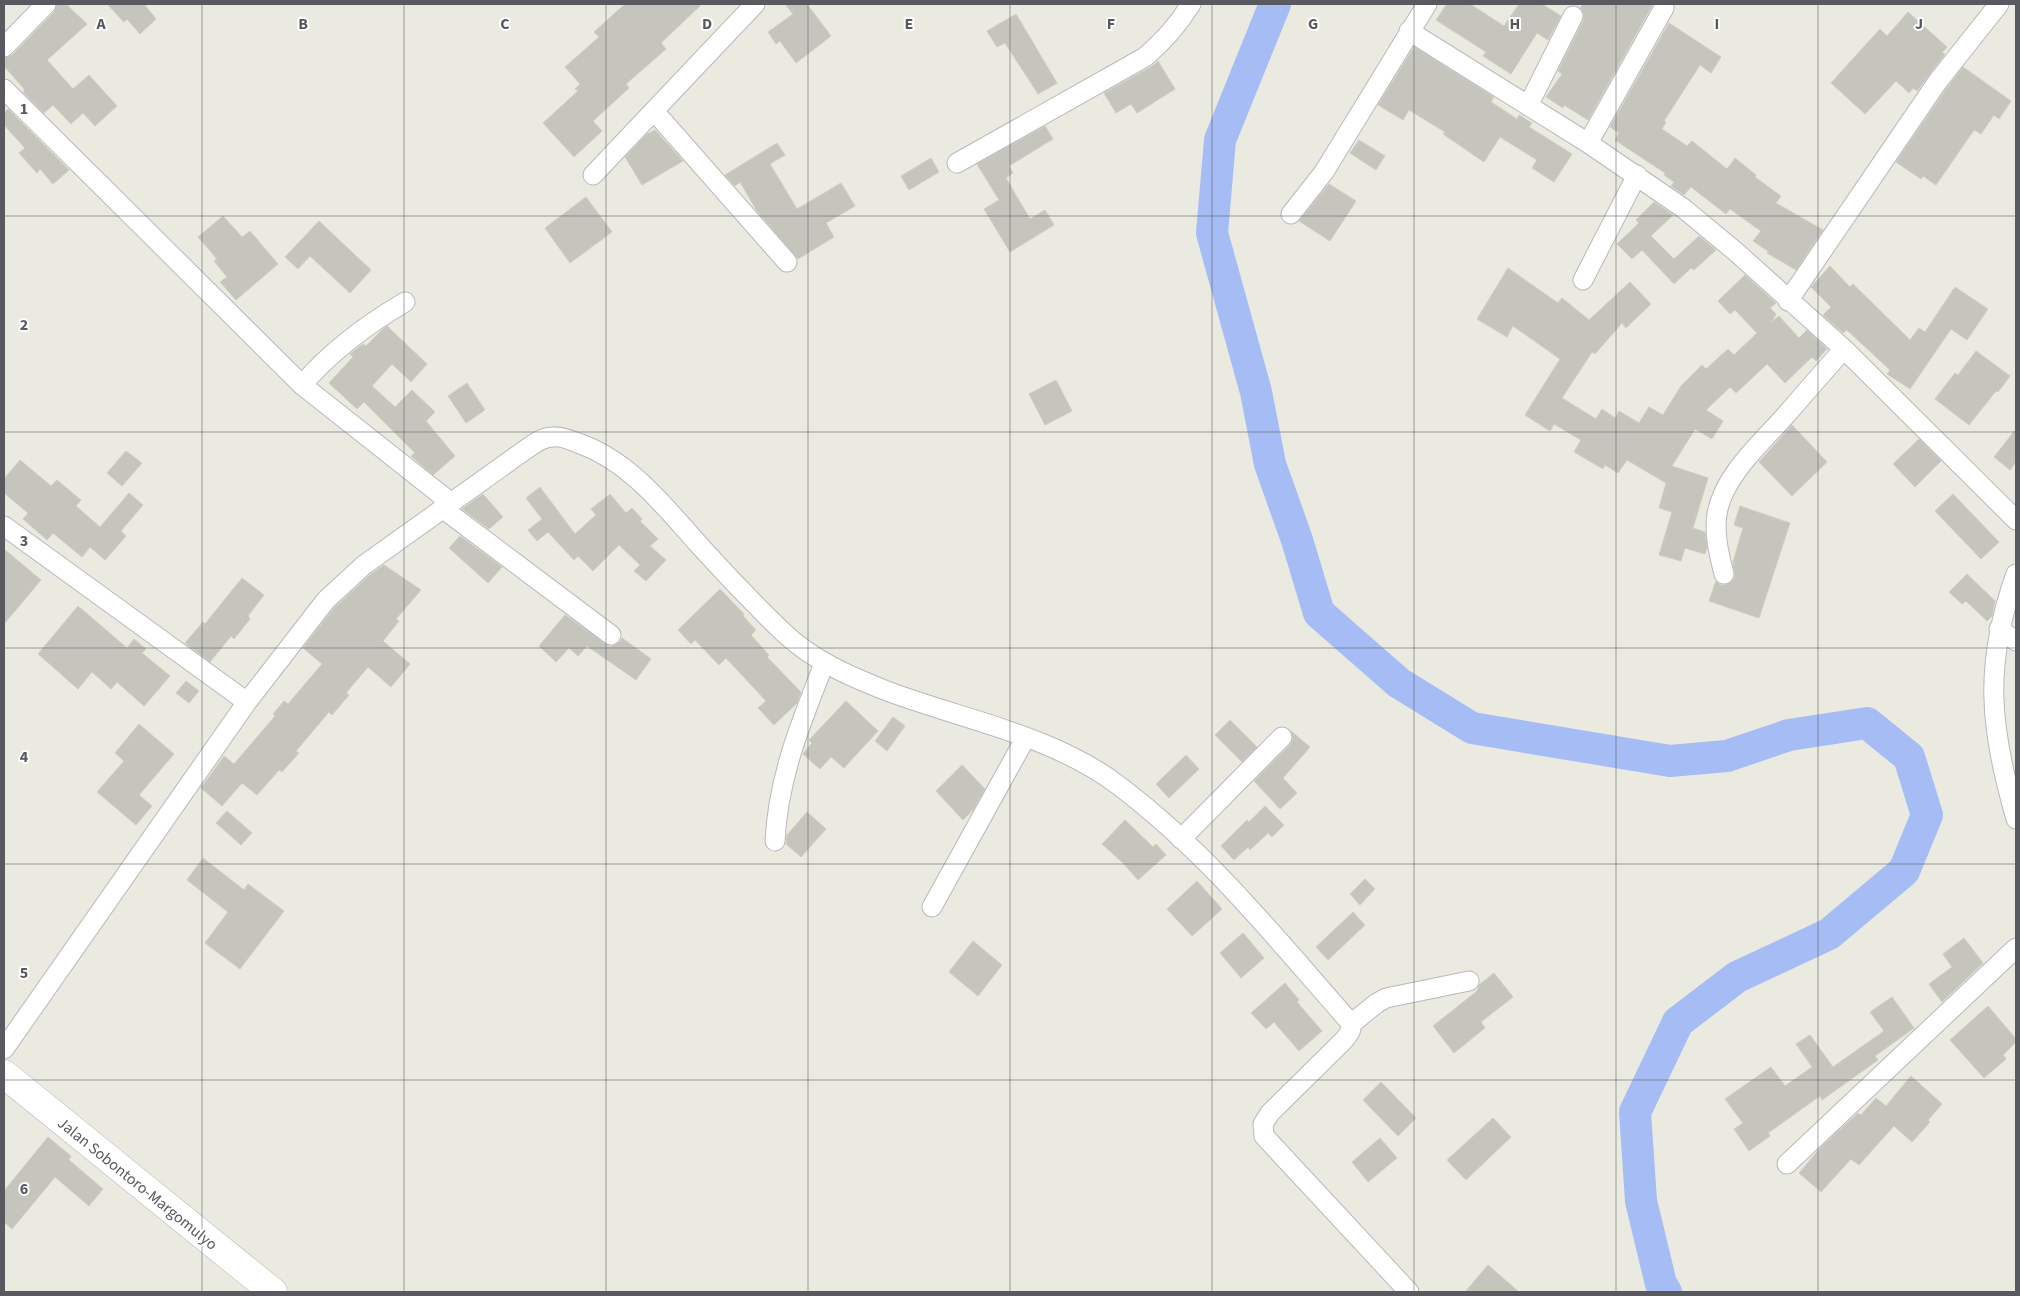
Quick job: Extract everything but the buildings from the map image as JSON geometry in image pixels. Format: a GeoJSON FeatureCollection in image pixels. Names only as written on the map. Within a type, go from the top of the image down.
{"type":"FeatureCollection","features":[{"type":"Feature","properties":{"kind":"street"},"geometry":{"type":"LineString","coordinates":[[4,47],[46,4]]}},
{"type":"Feature","properties":{"kind":"street"},"geometry":{"type":"LineString","coordinates":[[592,174],[756,4]]}},
{"type":"Feature","properties":{"kind":"street"},"geometry":{"type":"LineString","coordinates":[[958,163],[1145,57],[1162,43],[1181,20],[1191,4]]}},
{"type":"Feature","properties":{"kind":"street"},"geometry":{"type":"LineString","coordinates":[[1291,214],[1324,172],[1427,4]]}},
{"type":"Feature","properties":{"kind":"street"},"geometry":{"type":"LineString","coordinates":[[1788,301],[1927,96],[2000,4]]}},
{"type":"Feature","properties":{"kind":"street"},"geometry":{"type":"LineString","coordinates":[[1588,143],[1664,8]]}},
{"type":"Feature","properties":{"kind":"street"},"geometry":{"type":"LineString","coordinates":[[1528,106],[1573,16]]}},
{"type":"Feature","properties":{"kind":"street"},"geometry":{"type":"LineString","coordinates":[[1409,31],[1637,175],[1736,251],[1788,301],[1844,349],[2016,520]]}},
{"type":"Feature","properties":{"kind":"street"},"geometry":{"type":"LineString","coordinates":[[4,89],[302,385],[446,505],[611,635]]}},
{"type":"Feature","properties":{"kind":"street"},"geometry":{"type":"LineString","coordinates":[[654,111],[787,262]]}},
{"type":"Feature","properties":{"kind":"street"},"geometry":{"type":"LineString","coordinates":[[1583,280],[1637,175]]}},
{"type":"Feature","properties":{"kind":"street"},"geometry":{"type":"LineString","coordinates":[[302,385],[316,368],[356,333],[405,302]]}},
{"type":"Feature","properties":{"kind":"street"},"geometry":{"type":"LineString","coordinates":[[1724,574],[1717,547],[1716,533],[1717,514],[1727,488],[1735,474],[1759,444],[1844,349]]}},
{"type":"Feature","properties":{"kind":"street"},"geometry":{"type":"LineString","coordinates":[[4,1049],[248,702],[294,640],[339,587],[364,565],[446,505],[544,438],[561,438],[592,448],[624,468],[655,496],[779,628],[824,664],[859,680],[933,708],[1026,737],[1060,751],[1101,773],[1145,806],[1218,872],[1351,1024]]}},
{"type":"Feature","properties":{"kind":"street"},"geometry":{"type":"LineString","coordinates":[[4,526],[248,702]]}},
{"type":"Feature","properties":{"kind":"street"},"geometry":{"type":"LineString","coordinates":[[2016,574],[1999,629],[1994,664],[1994,724],[1999,753],[2016,819]]}},
{"type":"Feature","properties":{"kind":"street"},"geometry":{"type":"LineString","coordinates":[[1999,629],[2016,641]]}},
{"type":"Feature","properties":{"kind":"street"},"geometry":{"type":"LineString","coordinates":[[775,841],[777,807],[787,764],[798,728],[824,664]]}},
{"type":"Feature","properties":{"kind":"street"},"geometry":{"type":"LineString","coordinates":[[932,907],[1026,737]]}},
{"type":"Feature","properties":{"kind":"street"},"geometry":{"type":"LineString","coordinates":[[1182,838],[1282,737]]}},
{"type":"Feature","properties":{"kind":"street"},"geometry":{"type":"LineString","coordinates":[[1787,1164],[2016,948]]}},
{"type":"Feature","properties":{"kind":"street"},"geometry":{"type":"LineString","coordinates":[[1409,1292],[1267,1140],[1262,1132],[1264,1122],[1270,1113],[1344,1040],[1350,1032],[1351,1024],[1377,1003],[1386,998],[1469,981]]}},
{"type":"Feature","properties":{"kind":"street","name":"Jalan Sobontoro-Margomulyo"},"geometry":{"type":"LineString","coordinates":[[4,1074],[273,1292]]}},
{"type":"Feature","properties":{"kind":"waterway"},"geometry":{"type":"LineString","coordinates":[[1275,4],[1220,140],[1212,233],[1256,392],[1270,464],[1297,540],[1319,613],[1399,683],[1472,728],[1670,761],[1727,756],[1789,735],[1867,723],[1909,757],[1927,815],[1904,871],[1829,934],[1737,977],[1678,1022],[1635,1112],[1641,1201],[1661,1284],[1666,1292]]}}]}
